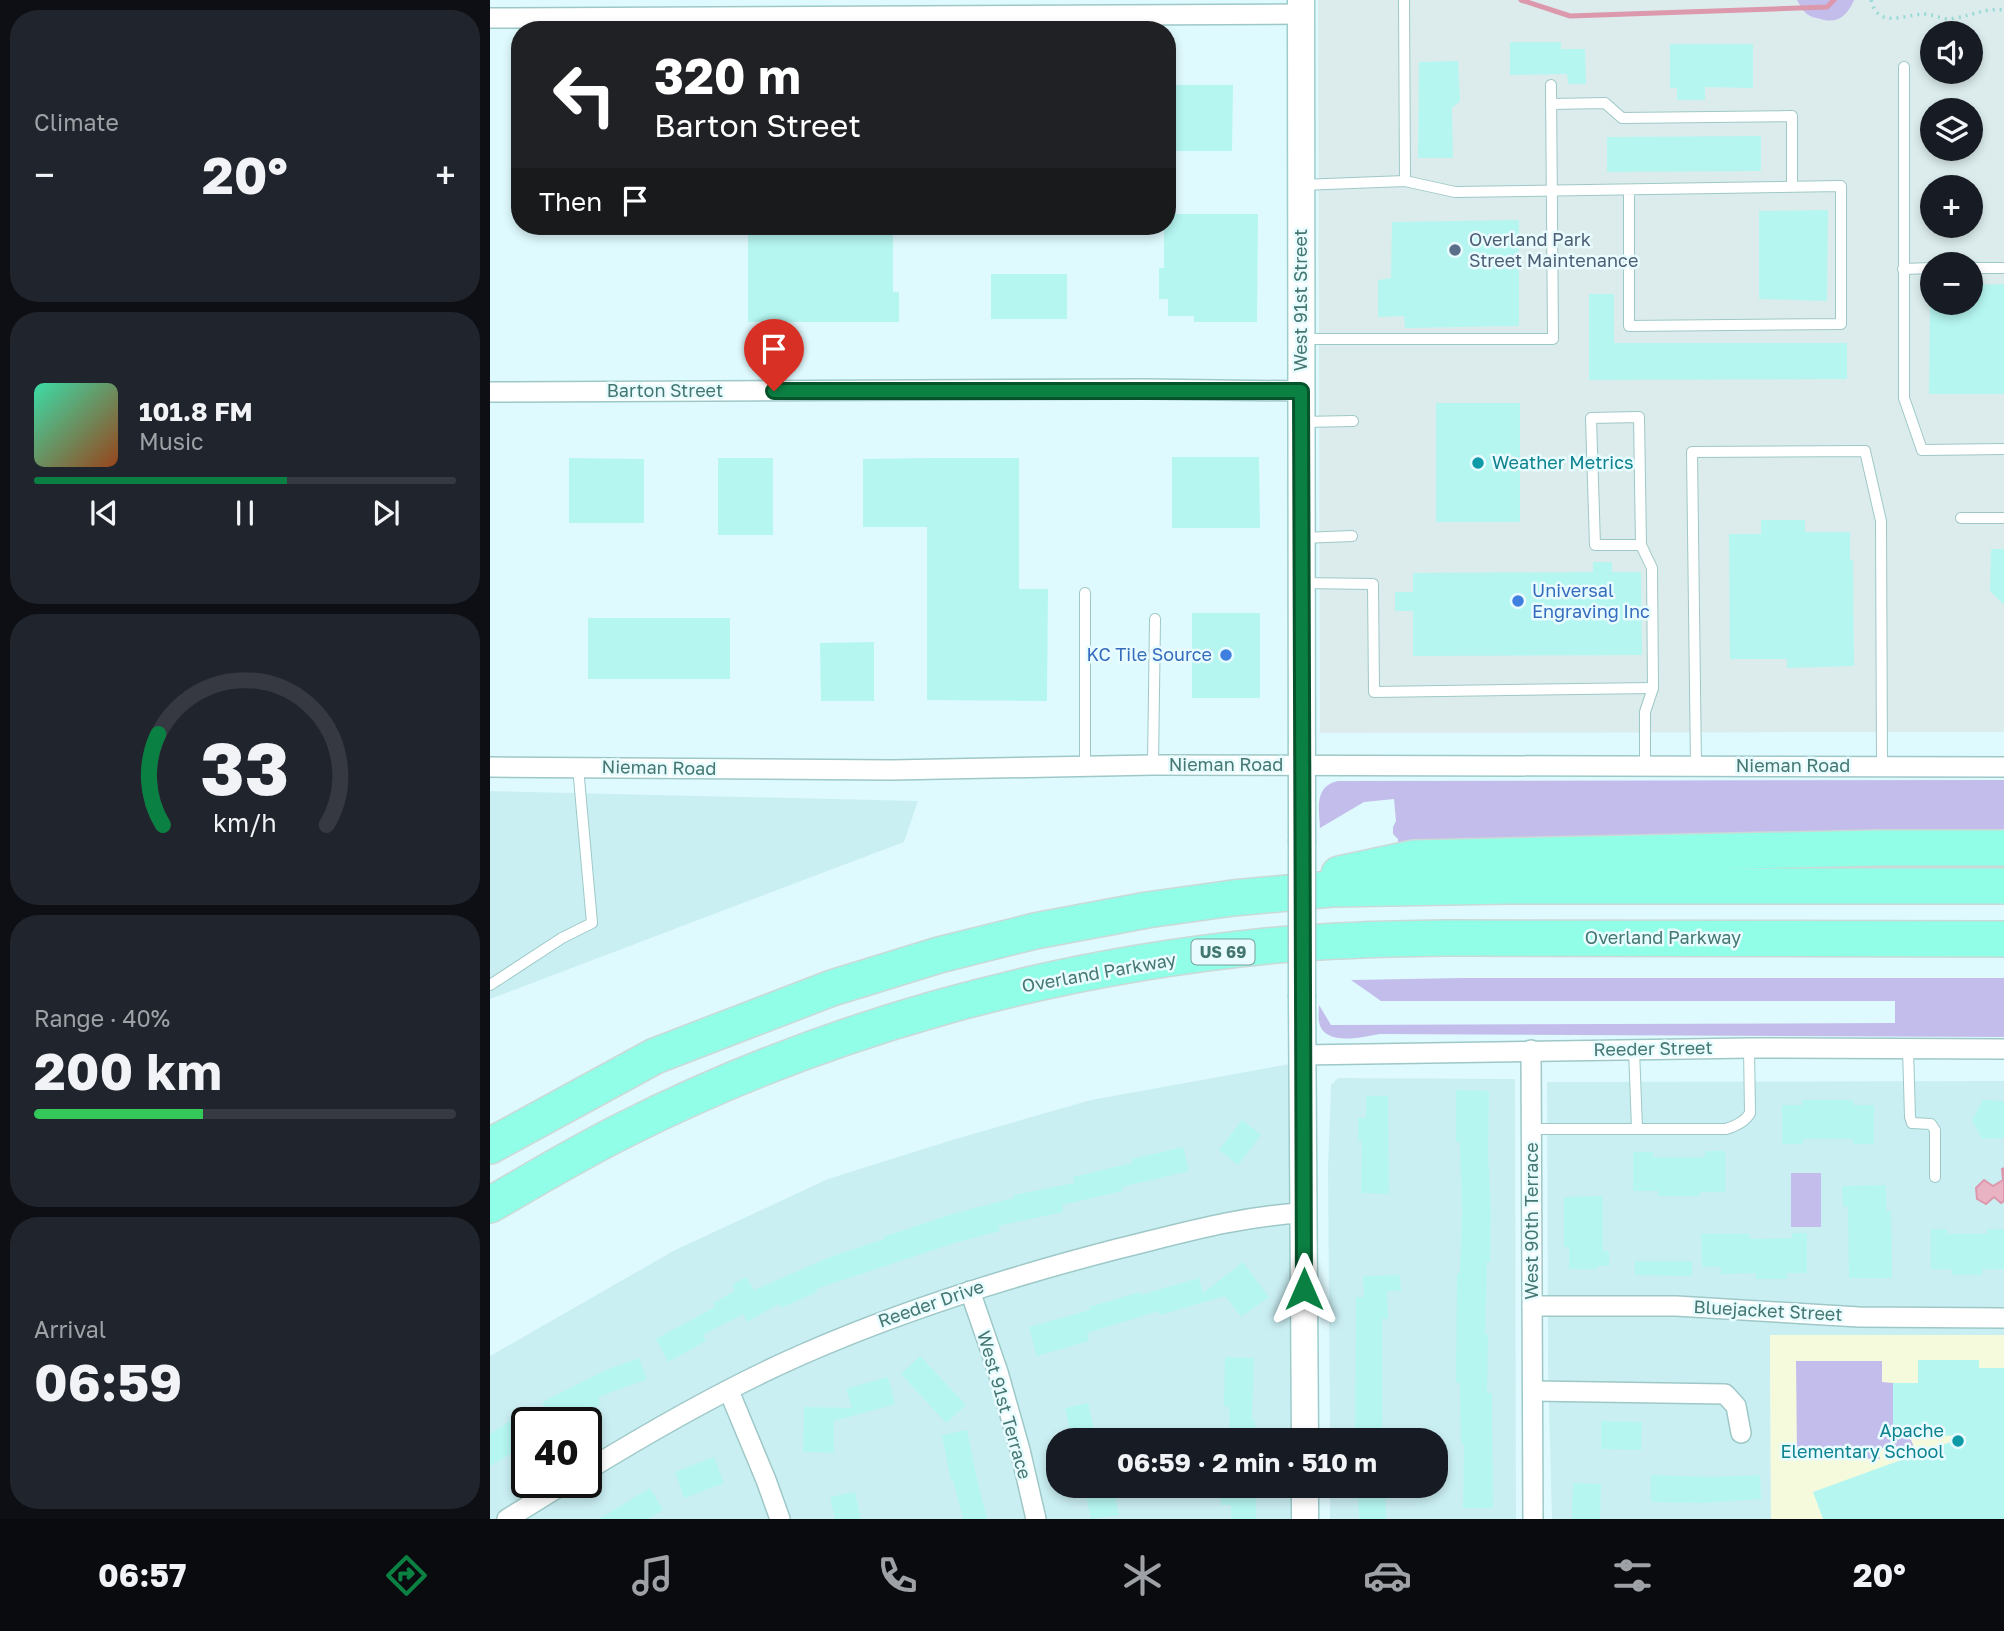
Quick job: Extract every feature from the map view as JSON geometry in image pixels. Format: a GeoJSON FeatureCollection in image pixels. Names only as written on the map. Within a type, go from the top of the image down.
{"type":"FeatureCollection","features":[{"type":"Feature","properties":{"kind":"highway"},"geometry":{"type":"LineString","coordinates":[[1233,898],[1413,858],[1865,848],[2004,848]]}},
{"type":"Feature","properties":{"kind":"highway"},"geometry":{"type":"LineString","coordinates":[[490,1146],[655,1056],[832,988],[939,955],[1035,931],[1147,910],[1233,898],[1331,889],[1509,886],[2004,886]]}},
{"type":"Feature","properties":{"kind":"highway","name":"Overland Parkway"},"geometry":{"type":"LineString","coordinates":[[490,1205],[623,1130],[702,1093],[781,1061],[939,1008],[1102,969],[1268,946],[1355,940],[2004,939]]}},
{"type":"Feature","properties":{"kind":"street"},"geometry":{"type":"LineString","coordinates":[[813,21],[1301,7]]}},
{"type":"Feature","properties":{"kind":"street","name":"West 91st Street"},"geometry":{"type":"LineString","coordinates":[[1301,7],[1305,1428]]}},
{"type":"Feature","properties":{"kind":"street"},"geometry":{"type":"LineString","coordinates":[[490,18],[599,21]]}},
{"type":"Feature","properties":{"kind":"street","name":"Barton Street"},"geometry":{"type":"LineString","coordinates":[[490,392],[1143,389],[1301,391]]}},
{"type":"Feature","properties":{"kind":"street","name":"Nieman Road"},"geometry":{"type":"LineString","coordinates":[[490,767],[892,770],[1153,765],[2004,767]]}},
{"type":"Feature","properties":{"kind":"street","name":"Reeder Street"},"geometry":{"type":"LineString","coordinates":[[1303,1055],[1749,1048],[2004,1049]]}},
{"type":"Feature","properties":{"kind":"street","name":"West 90th Terrace"},"geometry":{"type":"LineString","coordinates":[[1531,1050],[1533,1519]]}},
{"type":"Feature","properties":{"kind":"street","name":"Reeder Drive"},"geometry":{"type":"LineString","coordinates":[[602,1461],[646,1434],[753,1377],[801,1354],[876,1324],[998,1281],[1216,1224],[1267,1215],[1303,1213]]}},
{"type":"Feature","properties":{"kind":"street","name":"West 91st Terrace"},"geometry":{"type":"LineString","coordinates":[[970,1291],[1020,1450],[1036,1519]]}},
{"type":"Feature","properties":{"kind":"street","name":"Bluejacket Street"},"geometry":{"type":"LineString","coordinates":[[1532,1306],[1676,1306],[1859,1317],[2004,1318]]}},
{"type":"Feature","properties":{"kind":"street"},"geometry":{"type":"LineString","coordinates":[[729,1391],[779,1519]]}},
{"type":"Feature","properties":{"kind":"street"},"geometry":{"type":"LineString","coordinates":[[1533,1391],[1725,1394],[1736,1406],[1741,1433]]}},
{"type":"Feature","properties":{"kind":"street"},"geometry":{"type":"LineString","coordinates":[[507,1519],[541,1498]]}},
{"type":"Feature","properties":{"kind":"street"},"geometry":{"type":"LineString","coordinates":[[1305,1498],[1305,1519]]}},
{"type":"Feature","properties":{"kind":"lane"},"geometry":{"type":"LineString","coordinates":[[1404,0],[1405,181]]}},
{"type":"Feature","properties":{"kind":"lane"},"geometry":{"type":"LineString","coordinates":[[1904,67],[1904,398],[1922,450],[2004,449]]}},
{"type":"Feature","properties":{"kind":"lane"},"geometry":{"type":"LineString","coordinates":[[1301,339],[1553,339],[1552,85]]}},
{"type":"Feature","properties":{"kind":"lane"},"geometry":{"type":"LineString","coordinates":[[1552,104],[1605,103],[1622,118],[1792,116],[1792,186]]}},
{"type":"Feature","properties":{"kind":"lane"},"geometry":{"type":"LineString","coordinates":[[1301,186],[1405,181],[1455,192],[1842,186],[1840,324],[1629,326],[1629,190]]}},
{"type":"Feature","properties":{"kind":"lane"},"geometry":{"type":"LineString","coordinates":[[1903,269],[1920,268]]}},
{"type":"Feature","properties":{"kind":"lane"},"geometry":{"type":"LineString","coordinates":[[1983,268],[2004,268]]}},
{"type":"Feature","properties":{"kind":"lane"},"geometry":{"type":"LineString","coordinates":[[1641,545],[1595,545],[1591,418],[1639,418],[1641,545],[1652,568],[1653,688],[1645,712],[1645,766]]}},
{"type":"Feature","properties":{"kind":"lane"},"geometry":{"type":"LineString","coordinates":[[1301,422],[1353,421]]}},
{"type":"Feature","properties":{"kind":"lane"},"geometry":{"type":"LineString","coordinates":[[1696,766],[1692,452],[1865,451],[1881,521],[1882,766]]}},
{"type":"Feature","properties":{"kind":"lane"},"geometry":{"type":"LineString","coordinates":[[1961,518],[2004,518]]}},
{"type":"Feature","properties":{"kind":"lane"},"geometry":{"type":"LineString","coordinates":[[1301,538],[1352,536]]}},
{"type":"Feature","properties":{"kind":"lane"},"geometry":{"type":"LineString","coordinates":[[1302,583],[1373,584],[1374,692],[1653,688]]}},
{"type":"Feature","properties":{"kind":"lane"},"geometry":{"type":"LineString","coordinates":[[1084,766],[1086,593]]}},
{"type":"Feature","properties":{"kind":"lane"},"geometry":{"type":"LineString","coordinates":[[1153,765],[1155,619]]}},
{"type":"Feature","properties":{"kind":"lane"},"geometry":{"type":"LineString","coordinates":[[490,985],[562,938],[592,923],[578,766]]}},
{"type":"Feature","properties":{"kind":"lane"},"geometry":{"type":"LineString","coordinates":[[1532,1129],[1734,1127],[1750,1113],[1749,1048]]}},
{"type":"Feature","properties":{"kind":"lane"},"geometry":{"type":"LineString","coordinates":[[1908,1049],[1910,1117],[1912,1123],[1931,1124],[1935,1130],[1935,1177]]}},
{"type":"Feature","properties":{"kind":"lane"},"geometry":{"type":"LineString","coordinates":[[1634,1050],[1637,1128]]}},
{"type":"Feature","properties":{"kind":"path"},"geometry":{"type":"LineString","coordinates":[[1871,0],[1879,13],[1886,18],[1896,19],[1923,14],[1954,19],[1982,10],[2004,10]]}},
{"type":"Feature","properties":{"kind":"shaded area"},"geometry":{"type":"Polygon","coordinates":[[[1318,0],[2004,0],[2004,732],[1320,733],[1318,0]]]}},
{"type":"Feature","properties":{"kind":"shaded area"},"geometry":{"type":"Polygon","coordinates":[[[1797,0],[1854,0],[1843,16],[1830,21],[1809,15],[1797,0]]]}},
{"type":"Feature","properties":{"kind":"shaded area"},"geometry":{"type":"Polygon","coordinates":[[[2004,780],[2004,832],[1398,845],[1398,839],[1393,834],[1396,821],[1394,799],[1364,802],[1320,828],[1319,813],[1321,793],[1330,784],[1338,781],[2004,780]]]}},
{"type":"Feature","properties":{"kind":"shaded area"},"geometry":{"type":"Polygon","coordinates":[[[490,791],[918,801],[904,842],[490,999],[490,791]]]}},
{"type":"Feature","properties":{"kind":"shaded area"},"geometry":{"type":"Polygon","coordinates":[[[2004,978],[2004,1037],[1380,1034],[1336,1038],[1322,1030],[1319,1022],[1319,1005],[1331,1025],[1895,1023],[1895,1001],[1381,1001],[1351,980],[2004,978]]]}},
{"type":"Feature","properties":{"kind":"shaded area"},"geometry":{"type":"Polygon","coordinates":[[[1290,1064],[1292,1428],[1046,1428],[1046,1498],[1293,1498],[1293,1519],[490,1519],[490,1356],[675,1250],[828,1179],[1091,1100],[1290,1064]]]}},
{"type":"Feature","properties":{"kind":"shaded area"},"geometry":{"type":"Polygon","coordinates":[[[1338,1078],[1515,1079],[1516,1519],[1330,1519],[1330,1498],[1448,1498],[1448,1428],[1330,1428],[1328,1167],[1331,1085],[1338,1078]]]}},
{"type":"Feature","properties":{"kind":"shaded area"},"geometry":{"type":"Polygon","coordinates":[[[2004,1081],[2004,1335],[1770,1335],[1771,1519],[1552,1519],[1548,1368],[1547,1082],[2004,1081]]]}},
{"type":"Feature","properties":{"kind":"shaded area"},"geometry":{"type":"Polygon","coordinates":[[[2004,1168],[2004,1201],[2001,1203],[1994,1197],[1986,1204],[1977,1199],[1976,1188],[1984,1180],[1993,1186],[2003,1180],[2004,1168]]]}},
{"type":"Feature","properties":{"kind":"shaded area"},"geometry":{"type":"Polygon","coordinates":[[[1791,1173],[1821,1173],[1821,1227],[1791,1227],[1791,1173]]]}},
{"type":"Feature","properties":{"kind":"shaded area"},"geometry":{"type":"Polygon","coordinates":[[[1770,1335],[2004,1335],[2004,1519],[1771,1519],[1770,1335]]]}},
{"type":"Feature","properties":{"kind":"shaded area"},"geometry":{"type":"Polygon","coordinates":[[[1796,1361],[1882,1361],[1882,1382],[1893,1383],[1893,1434],[1909,1435],[1914,1447],[1877,1448],[1880,1459],[1797,1457],[1796,1361]]]}},
{"type":"Feature","properties":{"kind":"building"},"geometry":{"type":"Polygon","coordinates":[[[1510,42],[1561,42],[1561,49],[1585,49],[1586,84],[1568,84],[1567,74],[1510,75],[1510,42]]]}},
{"type":"Feature","properties":{"kind":"building"},"geometry":{"type":"Polygon","coordinates":[[[1670,44],[1753,44],[1753,88],[1705,87],[1705,100],[1677,100],[1677,88],[1670,88],[1670,44]]]}},
{"type":"Feature","properties":{"kind":"building"},"geometry":{"type":"Polygon","coordinates":[[[1458,61],[1460,101],[1452,108],[1453,158],[1418,158],[1419,62],[1458,61]]]}},
{"type":"Feature","properties":{"kind":"building"},"geometry":{"type":"Polygon","coordinates":[[[1176,85],[1233,85],[1232,151],[1176,151],[1176,85]]]}},
{"type":"Feature","properties":{"kind":"building"},"geometry":{"type":"Polygon","coordinates":[[[1761,136],[1761,171],[1607,172],[1607,137],[1761,136]]]}},
{"type":"Feature","properties":{"kind":"building"},"geometry":{"type":"Polygon","coordinates":[[[1828,210],[1827,301],[1759,299],[1759,211],[1828,210]]]}},
{"type":"Feature","properties":{"kind":"building"},"geometry":{"type":"Polygon","coordinates":[[[1176,214],[1258,214],[1257,322],[1194,322],[1194,316],[1168,316],[1168,299],[1159,299],[1159,268],[1164,268],[1164,235],[1176,235],[1176,214]]]}},
{"type":"Feature","properties":{"kind":"building","name":"Overland Park Street Maintenance"},"geometry":{"type":"Polygon","coordinates":[[[1519,220],[1519,326],[1405,328],[1404,316],[1378,317],[1378,280],[1391,278],[1392,222],[1519,220]]]}},
{"type":"Feature","properties":{"kind":"building"},"geometry":{"type":"Polygon","coordinates":[[[748,235],[893,235],[893,292],[899,292],[899,322],[748,322],[748,235]]]}},
{"type":"Feature","properties":{"kind":"building"},"geometry":{"type":"Polygon","coordinates":[[[991,274],[1067,274],[1067,319],[991,319],[991,274]]]}},
{"type":"Feature","properties":{"kind":"building"},"geometry":{"type":"Polygon","coordinates":[[[2004,284],[2004,394],[1929,394],[1930,315],[1983,315],[1983,285],[2004,284]]]}},
{"type":"Feature","properties":{"kind":"building"},"geometry":{"type":"Polygon","coordinates":[[[1589,294],[1614,294],[1614,343],[1847,343],[1847,379],[1589,380],[1589,294]]]}},
{"type":"Feature","properties":{"kind":"building","name":"Weather Metrics"},"geometry":{"type":"Polygon","coordinates":[[[1436,403],[1520,403],[1520,522],[1436,522],[1436,403]]]}},
{"type":"Feature","properties":{"kind":"building"},"geometry":{"type":"Polygon","coordinates":[[[1172,457],[1259,457],[1260,528],[1172,528],[1172,457]]]}},
{"type":"Feature","properties":{"kind":"building"},"geometry":{"type":"Polygon","coordinates":[[[569,458],[644,459],[644,523],[569,523],[569,458]]]}},
{"type":"Feature","properties":{"kind":"building"},"geometry":{"type":"Polygon","coordinates":[[[718,458],[773,458],[773,535],[718,535],[718,458]]]}},
{"type":"Feature","properties":{"kind":"building"},"geometry":{"type":"Polygon","coordinates":[[[1019,458],[1019,589],[1048,589],[1047,701],[927,700],[927,527],[863,527],[863,459],[1019,458]]]}},
{"type":"Feature","properties":{"kind":"building"},"geometry":{"type":"Polygon","coordinates":[[[1761,520],[1805,520],[1805,532],[1850,532],[1850,560],[1853,560],[1854,666],[1787,668],[1787,659],[1730,659],[1729,534],[1761,534],[1761,520]]]}},
{"type":"Feature","properties":{"kind":"building"},"geometry":{"type":"Polygon","coordinates":[[[1991,549],[2004,549],[2004,605],[1990,591],[1991,549]]]}},
{"type":"Feature","properties":{"kind":"building","name":"Universal Engraving Inc"},"geometry":{"type":"Polygon","coordinates":[[[1593,562],[1612,562],[1612,572],[1641,572],[1642,655],[1413,656],[1413,611],[1395,611],[1395,592],[1413,592],[1413,573],[1593,572],[1593,562]]]}},
{"type":"Feature","properties":{"kind":"building","name":"KC Tile Source"},"geometry":{"type":"Polygon","coordinates":[[[1192,613],[1260,613],[1260,698],[1192,698],[1192,613]]]}},
{"type":"Feature","properties":{"kind":"building"},"geometry":{"type":"Polygon","coordinates":[[[588,618],[730,618],[730,679],[588,679],[588,618]]]}},
{"type":"Feature","properties":{"kind":"building"},"geometry":{"type":"Polygon","coordinates":[[[874,642],[874,701],[821,701],[820,643],[874,642]]]}},
{"type":"Feature","properties":{"kind":"building"},"geometry":{"type":"Polygon","coordinates":[[[1456,1090],[1489,1091],[1491,1213],[1485,1334],[1488,1334],[1487,1393],[1492,1393],[1493,1508],[1463,1508],[1464,1444],[1461,1444],[1460,1383],[1456,1383],[1457,1273],[1460,1273],[1462,1212],[1460,1142],[1456,1142],[1456,1090]]]}},
{"type":"Feature","properties":{"kind":"building"},"geometry":{"type":"Polygon","coordinates":[[[1366,1096],[1388,1096],[1389,1194],[1361,1193],[1362,1141],[1358,1141],[1358,1118],[1366,1118],[1366,1096]]]}},
{"type":"Feature","properties":{"kind":"building"},"geometry":{"type":"Polygon","coordinates":[[[1802,1100],[1853,1100],[1854,1105],[1874,1105],[1874,1144],[1853,1144],[1853,1139],[1803,1139],[1803,1144],[1782,1144],[1782,1105],[1802,1105],[1802,1100]]]}},
{"type":"Feature","properties":{"kind":"building"},"geometry":{"type":"Polygon","coordinates":[[[1983,1100],[2004,1101],[2004,1138],[1982,1139],[1972,1120],[1983,1100]]]}},
{"type":"Feature","properties":{"kind":"building"},"geometry":{"type":"Polygon","coordinates":[[[1242,1120],[1261,1135],[1238,1165],[1219,1150],[1242,1120]]]}},
{"type":"Feature","properties":{"kind":"building"},"geometry":{"type":"Polygon","coordinates":[[[1183,1147],[1189,1171],[1122,1187],[1123,1191],[1062,1205],[1063,1212],[998,1226],[1000,1231],[958,1242],[816,1289],[817,1292],[781,1308],[779,1304],[747,1322],[743,1314],[703,1335],[706,1341],[668,1362],[656,1339],[715,1307],[713,1303],[735,1291],[732,1285],[746,1277],[754,1290],[830,1257],[952,1214],[1014,1198],[1014,1195],[1074,1183],[1073,1177],[1132,1163],[1131,1159],[1183,1147]]]}},
{"type":"Feature","properties":{"kind":"building"},"geometry":{"type":"Polygon","coordinates":[[[1705,1151],[1725,1151],[1725,1192],[1700,1192],[1700,1196],[1658,1196],[1658,1191],[1633,1191],[1633,1152],[1653,1152],[1653,1157],[1705,1157],[1705,1151]]]}},
{"type":"Feature","properties":{"kind":"building"},"geometry":{"type":"Polygon","coordinates":[[[1886,1185],[1886,1211],[1891,1211],[1892,1278],[1849,1278],[1848,1207],[1843,1207],[1842,1186],[1886,1185]]]}},
{"type":"Feature","properties":{"kind":"building"},"geometry":{"type":"Polygon","coordinates":[[[1603,1196],[1603,1251],[1609,1251],[1609,1266],[1569,1269],[1569,1247],[1564,1247],[1564,1197],[1603,1196]]]}},
{"type":"Feature","properties":{"kind":"building"},"geometry":{"type":"Polygon","coordinates":[[[1931,1229],[1947,1229],[1947,1234],[1987,1234],[1987,1229],[2004,1229],[2004,1269],[1982,1269],[1982,1275],[1952,1275],[1952,1269],[1931,1269],[1931,1229]]]}},
{"type":"Feature","properties":{"kind":"building"},"geometry":{"type":"Polygon","coordinates":[[[1792,1233],[1807,1233],[1807,1273],[1787,1273],[1787,1279],[1756,1279],[1756,1273],[1721,1274],[1721,1267],[1702,1267],[1701,1234],[1750,1234],[1750,1239],[1792,1238],[1792,1233]]]}},
{"type":"Feature","properties":{"kind":"building"},"geometry":{"type":"Polygon","coordinates":[[[1635,1261],[1692,1261],[1692,1276],[1635,1275],[1635,1261]]]}},
{"type":"Feature","properties":{"kind":"building"},"geometry":{"type":"Polygon","coordinates":[[[1243,1262],[1269,1297],[1241,1317],[1225,1296],[1160,1315],[1159,1311],[1087,1333],[1089,1341],[1037,1356],[1029,1327],[1090,1310],[1089,1307],[1140,1292],[1140,1295],[1199,1278],[1203,1293],[1243,1262]]]}},
{"type":"Feature","properties":{"kind":"building"},"geometry":{"type":"Polygon","coordinates":[[[1400,1275],[1401,1291],[1387,1291],[1388,1319],[1382,1319],[1382,1428],[1355,1428],[1356,1297],[1364,1297],[1363,1276],[1400,1275]]]}},
{"type":"Feature","properties":{"kind":"building"},"geometry":{"type":"Polygon","coordinates":[[[920,1356],[966,1405],[946,1423],[901,1374],[920,1356]]]}},
{"type":"Feature","properties":{"kind":"building"},"geometry":{"type":"Polygon","coordinates":[[[1225,1357],[1254,1358],[1252,1420],[1255,1420],[1255,1428],[1230,1428],[1229,1407],[1224,1406],[1225,1357]]]}},
{"type":"Feature","properties":{"kind":"building"},"geometry":{"type":"Polygon","coordinates":[[[639,1358],[647,1379],[598,1397],[601,1404],[595,1407],[544,1407],[542,1402],[606,1370],[639,1358]]]}},
{"type":"Feature","properties":{"kind":"building","name":"Apache Elementary School"},"geometry":{"type":"Polygon","coordinates":[[[1918,1360],[1979,1360],[1979,1368],[2004,1368],[2004,1519],[1823,1519],[1813,1492],[1967,1436],[1893,1435],[1893,1383],[1918,1383],[1918,1360]]]}},
{"type":"Feature","properties":{"kind":"building"},"geometry":{"type":"Polygon","coordinates":[[[888,1377],[895,1404],[834,1421],[834,1453],[803,1452],[804,1407],[852,1408],[846,1389],[888,1377]]]}},
{"type":"Feature","properties":{"kind":"building"},"geometry":{"type":"Polygon","coordinates":[[[1088,1403],[1093,1428],[1069,1428],[1065,1408],[1088,1403]]]}},
{"type":"Feature","properties":{"kind":"building"},"geometry":{"type":"Polygon","coordinates":[[[511,1420],[511,1454],[490,1466],[490,1434],[511,1420]]]}},
{"type":"Feature","properties":{"kind":"building"},"geometry":{"type":"Polygon","coordinates":[[[1601,1421],[1642,1422],[1641,1450],[1601,1449],[1601,1421]]]}},
{"type":"Feature","properties":{"kind":"building"},"geometry":{"type":"Polygon","coordinates":[[[967,1430],[987,1519],[963,1519],[953,1480],[951,1481],[942,1435],[967,1430]]]}},
{"type":"Feature","properties":{"kind":"building"},"geometry":{"type":"Polygon","coordinates":[[[714,1457],[724,1483],[684,1498],[675,1472],[714,1457]]]}},
{"type":"Feature","properties":{"kind":"building"},"geometry":{"type":"Polygon","coordinates":[[[1651,1475],[1760,1475],[1761,1499],[1701,1503],[1651,1502],[1651,1475]]]}},
{"type":"Feature","properties":{"kind":"building"},"geometry":{"type":"Polygon","coordinates":[[[1573,1483],[1601,1484],[1600,1519],[1572,1519],[1573,1483]]]}},
{"type":"Feature","properties":{"kind":"building"},"geometry":{"type":"Polygon","coordinates":[[[650,1488],[663,1510],[648,1519],[599,1519],[650,1488]]]}},
{"type":"Feature","properties":{"kind":"building"},"geometry":{"type":"Polygon","coordinates":[[[855,1492],[861,1519],[835,1519],[830,1497],[855,1492]]]}},
{"type":"Feature","properties":{"kind":"building"},"geometry":{"type":"Polygon","coordinates":[[[1087,1498],[1115,1498],[1119,1515],[1091,1519],[1087,1498]]]}},
{"type":"Feature","properties":{"kind":"building"},"geometry":{"type":"Polygon","coordinates":[[[1221,1498],[1256,1498],[1256,1519],[1231,1519],[1231,1505],[1221,1505],[1221,1498]]]}},
{"type":"Feature","properties":{"kind":"building"},"geometry":{"type":"Polygon","coordinates":[[[1358,1498],[1385,1498],[1386,1519],[1359,1519],[1358,1498]]]}},
{"type":"Feature","properties":{"kind":"waterway"},"geometry":{"type":"LineString","coordinates":[[1521,0],[1570,16],[1827,7],[1834,0]]}},
{"type":"Feature","properties":{"kind":"place","name":"Overland Park Street Maintenance"},"geometry":{"type":"Point","coordinates":[1455,250]}},
{"type":"Feature","properties":{"kind":"place","name":"Weather Metrics"},"geometry":{"type":"Point","coordinates":[1478,463]}},
{"type":"Feature","properties":{"kind":"place","name":"Universal Engraving Inc"},"geometry":{"type":"Point","coordinates":[1518,601]}},
{"type":"Feature","properties":{"kind":"place","name":"KC Tile Source"},"geometry":{"type":"Point","coordinates":[1226,655]}},
{"type":"Feature","properties":{"kind":"place","name":"Apache Elementary School"},"geometry":{"type":"Point","coordinates":[1958,1441]}},
{"type":"Feature","properties":{"kind":"route"},"geometry":{"type":"LineString","coordinates":[[774,391],[1301,391],[1304,1289]]}}]}
